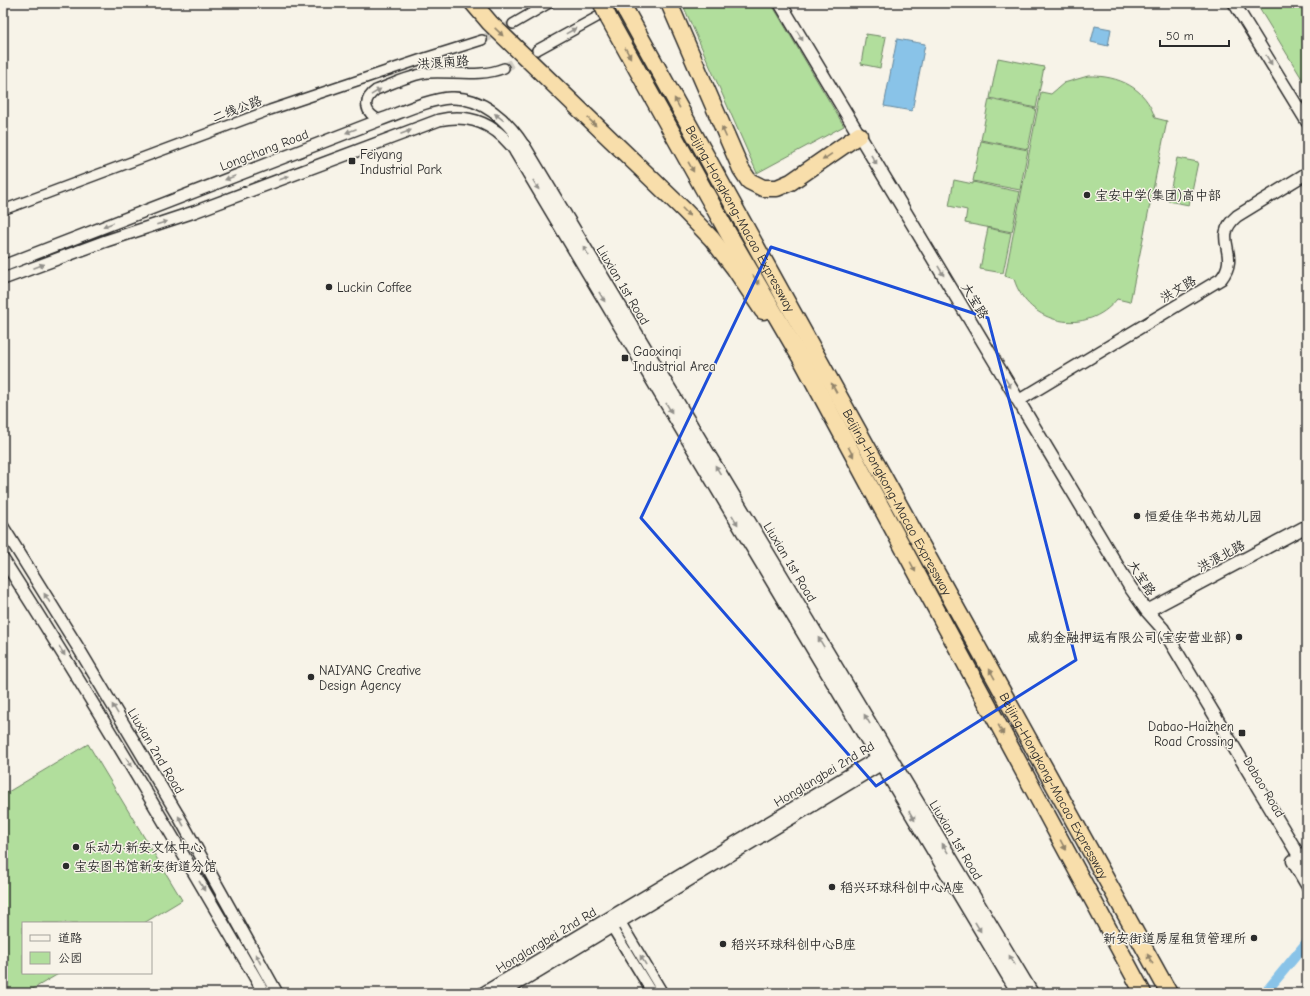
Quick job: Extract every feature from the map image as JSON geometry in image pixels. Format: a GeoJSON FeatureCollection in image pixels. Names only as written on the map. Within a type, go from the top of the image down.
{"type":"FeatureCollection","features":[{"type":"Feature","properties":{"kind":"highway","name":"Beijing-Hongkong-Macao Expressway"},"geometry":{"type":"LineString","coordinates":[[473,3],[490,23],[684,210],[712,239],[735,269],[833,418]]}},
{"type":"Feature","properties":{"kind":"highway"},"geometry":{"type":"LineString","coordinates":[[669,3],[741,169],[749,181],[762,188],[777,188],[791,182],[859,135]]}},
{"type":"Feature","properties":{"kind":"highway","name":"Beijing-Hongkong-Macao Expressway"},"geometry":{"type":"LineString","coordinates":[[601,4],[728,233],[804,362],[1143,993]]}},
{"type":"Feature","properties":{"kind":"highway","name":"Beijing-Hongkong-Macao Expressway"},"geometry":{"type":"LineString","coordinates":[[623,6],[1169,993]]}},
{"type":"Feature","properties":{"kind":"main road","name":"大宝路"},"geometry":{"type":"LineString","coordinates":[[780,3],[1130,587],[1147,611]]}},
{"type":"Feature","properties":{"kind":"main road","name":"Liuxian 1st Road"},"geometry":{"type":"LineString","coordinates":[[520,149],[882,759],[1032,993]]}},
{"type":"Feature","properties":{"kind":"main road","name":"洪浪北路"},"geometry":{"type":"LineString","coordinates":[[1147,611],[1307,526]]}},
{"type":"Feature","properties":{"kind":"main road","name":"Dabao Road"},"geometry":{"type":"LineString","coordinates":[[1147,611],[1163,629],[1307,869]]}},
{"type":"Feature","properties":{"kind":"main road","name":"Dabao Road"},"geometry":{"type":"LineString","coordinates":[[1147,611],[1156,632],[1307,885]]}},
{"type":"Feature","properties":{"kind":"main road","name":"Liuxian 1st Road"},"geometry":{"type":"LineString","coordinates":[[882,759],[897,791],[1018,993]]}},
{"type":"Feature","properties":{"kind":"main road","name":"Honglangbei 2nd Rd"},"geometry":{"type":"LineString","coordinates":[[484,993],[614,922],[853,780],[882,759]]}},
{"type":"Feature","properties":{"kind":"main road","name":"Honglangbei 2nd Rd"},"geometry":{"type":"LineString","coordinates":[[501,993],[614,922],[882,759]]}},
{"type":"Feature","properties":{"kind":"main road"},"geometry":{"type":"LineString","coordinates":[[853,780],[874,775],[882,777],[888,781],[897,791]]}},
{"type":"Feature","properties":{"kind":"street"},"geometry":{"type":"LineString","coordinates":[[512,24],[549,3]]}},
{"type":"Feature","properties":{"kind":"street"},"geometry":{"type":"LineString","coordinates":[[1234,3],[1307,122]]}},
{"type":"Feature","properties":{"kind":"street"},"geometry":{"type":"LineString","coordinates":[[537,50],[623,6]]}},
{"type":"Feature","properties":{"kind":"street","name":"二线公路"},"geometry":{"type":"LineString","coordinates":[[3,210],[270,110],[482,40]]}},
{"type":"Feature","properties":{"kind":"street","name":"洪浪南路"},"geometry":{"type":"LineString","coordinates":[[380,120],[370,114],[367,105],[368,99],[376,90],[426,73],[480,73],[496,71],[504,68]]}},
{"type":"Feature","properties":{"kind":"street","name":"Longchang Road"},"geometry":{"type":"LineString","coordinates":[[3,266],[380,120],[440,100],[459,98],[481,105],[502,119],[517,135],[520,149]]}},
{"type":"Feature","properties":{"kind":"street"},"geometry":{"type":"LineString","coordinates":[[3,279],[106,241],[188,214],[439,120],[458,118],[468,119],[483,124],[520,149]]}},
{"type":"Feature","properties":{"kind":"street","name":"洪文路"},"geometry":{"type":"LineString","coordinates":[[1018,400],[1221,279],[1226,273],[1229,265],[1230,257],[1225,234],[1231,221],[1307,173]]}},
{"type":"Feature","properties":{"kind":"street","name":"Liuxian 2nd Road"},"geometry":{"type":"LineString","coordinates":[[3,527],[79,649],[178,815],[277,993]]}},
{"type":"Feature","properties":{"kind":"street"},"geometry":{"type":"LineString","coordinates":[[3,559],[62,651],[165,822],[264,993]]}},
{"type":"Feature","properties":{"kind":"street"},"geometry":{"type":"LineString","coordinates":[[614,922],[652,993]]}},
{"type":"Feature","properties":{"kind":"street"},"geometry":{"type":"LineString","coordinates":[[614,922],[663,993]]}},
{"type":"Feature","properties":{"kind":"highlighted area"},"geometry":{"type":"Polygon","coordinates":[[[771,247],[988,318],[1076,660],[876,786],[641,518],[771,247]]]}},
{"type":"Feature","properties":{"kind":"green space"},"geometry":{"type":"Polygon","coordinates":[[[682,3],[771,3],[844,126],[757,173],[682,3]]]}},
{"type":"Feature","properties":{"kind":"green space"},"geometry":{"type":"Polygon","coordinates":[[[1256,3],[1307,3],[1307,87],[1256,3]]]}},
{"type":"Feature","properties":{"kind":"green space"},"geometry":{"type":"Polygon","coordinates":[[[866,34],[886,37],[880,68],[861,64],[866,34]]]}},
{"type":"Feature","properties":{"kind":"green space"},"geometry":{"type":"Polygon","coordinates":[[[998,58],[1044,67],[1036,108],[990,98],[998,58]]]}},
{"type":"Feature","properties":{"kind":"green space"},"geometry":{"type":"Polygon","coordinates":[[[1088,76],[1110,78],[1130,85],[1145,99],[1155,118],[1167,121],[1130,302],[1117,299],[1105,311],[1090,318],[1075,322],[1045,316],[1032,307],[1021,295],[1014,279],[1005,276],[1041,92],[1051,94],[1064,83],[1088,76]]]}},
{"type":"Feature","properties":{"kind":"green space"},"geometry":{"type":"Polygon","coordinates":[[[989,99],[1036,109],[1028,149],[981,140],[989,99]]]}},
{"type":"Feature","properties":{"kind":"green space"},"geometry":{"type":"Polygon","coordinates":[[[981,141],[1028,150],[1020,190],[973,181],[981,141]]]}},
{"type":"Feature","properties":{"kind":"green space"},"geometry":{"type":"Polygon","coordinates":[[[1177,158],[1198,162],[1189,205],[1168,201],[1177,158]]]}},
{"type":"Feature","properties":{"kind":"green space"},"geometry":{"type":"Polygon","coordinates":[[[954,180],[973,184],[973,182],[1020,192],[1012,232],[965,223],[967,210],[949,206],[954,180]]]}},
{"type":"Feature","properties":{"kind":"green space"},"geometry":{"type":"Polygon","coordinates":[[[988,228],[1011,233],[1003,273],[980,269],[988,228]]]}},
{"type":"Feature","properties":{"kind":"green space","name":"乐动力·新安文体中心"},"geometry":{"type":"Polygon","coordinates":[[[88,744],[182,900],[146,922],[22,922],[22,974],[58,974],[26,993],[3,993],[3,795],[88,744]]]}},
{"type":"Feature","properties":{"kind":"water"},"geometry":{"type":"Polygon","coordinates":[[[1095,26],[1111,29],[1108,46],[1091,42],[1095,26]]]}},
{"type":"Feature","properties":{"kind":"water"},"geometry":{"type":"Polygon","coordinates":[[[897,39],[925,44],[912,111],[884,106],[897,39]]]}},
{"type":"Feature","properties":{"kind":"waterway"},"geometry":{"type":"LineString","coordinates":[[1265,993],[1307,942]]}},
{"type":"Feature","properties":{"kind":"tunnel"},"geometry":{"type":"LineString","coordinates":[[482,40],[513,24]]}},
{"type":"Feature","properties":{"kind":"tunnel"},"geometry":{"type":"LineString","coordinates":[[504,68],[537,50]]}},
{"type":"Feature","properties":{"kind":"place","name":"Feiyang Industrial Park"},"geometry":{"type":"Point","coordinates":[352,161]}},
{"type":"Feature","properties":{"kind":"place","name":"宝安中学(集团)高中部"},"geometry":{"type":"Point","coordinates":[1087,195]}},
{"type":"Feature","properties":{"kind":"place","name":"Luckin Coffee"},"geometry":{"type":"Point","coordinates":[329,287]}},
{"type":"Feature","properties":{"kind":"place","name":"Gaoxinqi Industrial Area"},"geometry":{"type":"Point","coordinates":[625,358]}},
{"type":"Feature","properties":{"kind":"place","name":"恒爱佳华书苑幼儿园"},"geometry":{"type":"Point","coordinates":[1137,516]}},
{"type":"Feature","properties":{"kind":"place","name":"威豹金融押运有限公司(宝安营业部)"},"geometry":{"type":"Point","coordinates":[1239,637]}},
{"type":"Feature","properties":{"kind":"place","name":"NAIYANG Creative Design Agency"},"geometry":{"type":"Point","coordinates":[311,677]}},
{"type":"Feature","properties":{"kind":"place","name":"Dabao-Haizhen Road Crossing"},"geometry":{"type":"Point","coordinates":[1242,733]}},
{"type":"Feature","properties":{"kind":"place","name":"乐动力·新安文体中心"},"geometry":{"type":"Point","coordinates":[76,847]}},
{"type":"Feature","properties":{"kind":"place","name":"宝安图书馆新安街道分馆"},"geometry":{"type":"Point","coordinates":[66,866]}},
{"type":"Feature","properties":{"kind":"place","name":"稻兴环球科创中心A座"},"geometry":{"type":"Point","coordinates":[832,887]}},
{"type":"Feature","properties":{"kind":"place","name":"新安街道房屋租赁管理所"},"geometry":{"type":"Point","coordinates":[1254,938]}},
{"type":"Feature","properties":{"kind":"place","name":"稻兴环球科创中心B座"},"geometry":{"type":"Point","coordinates":[723,944]}}]}
